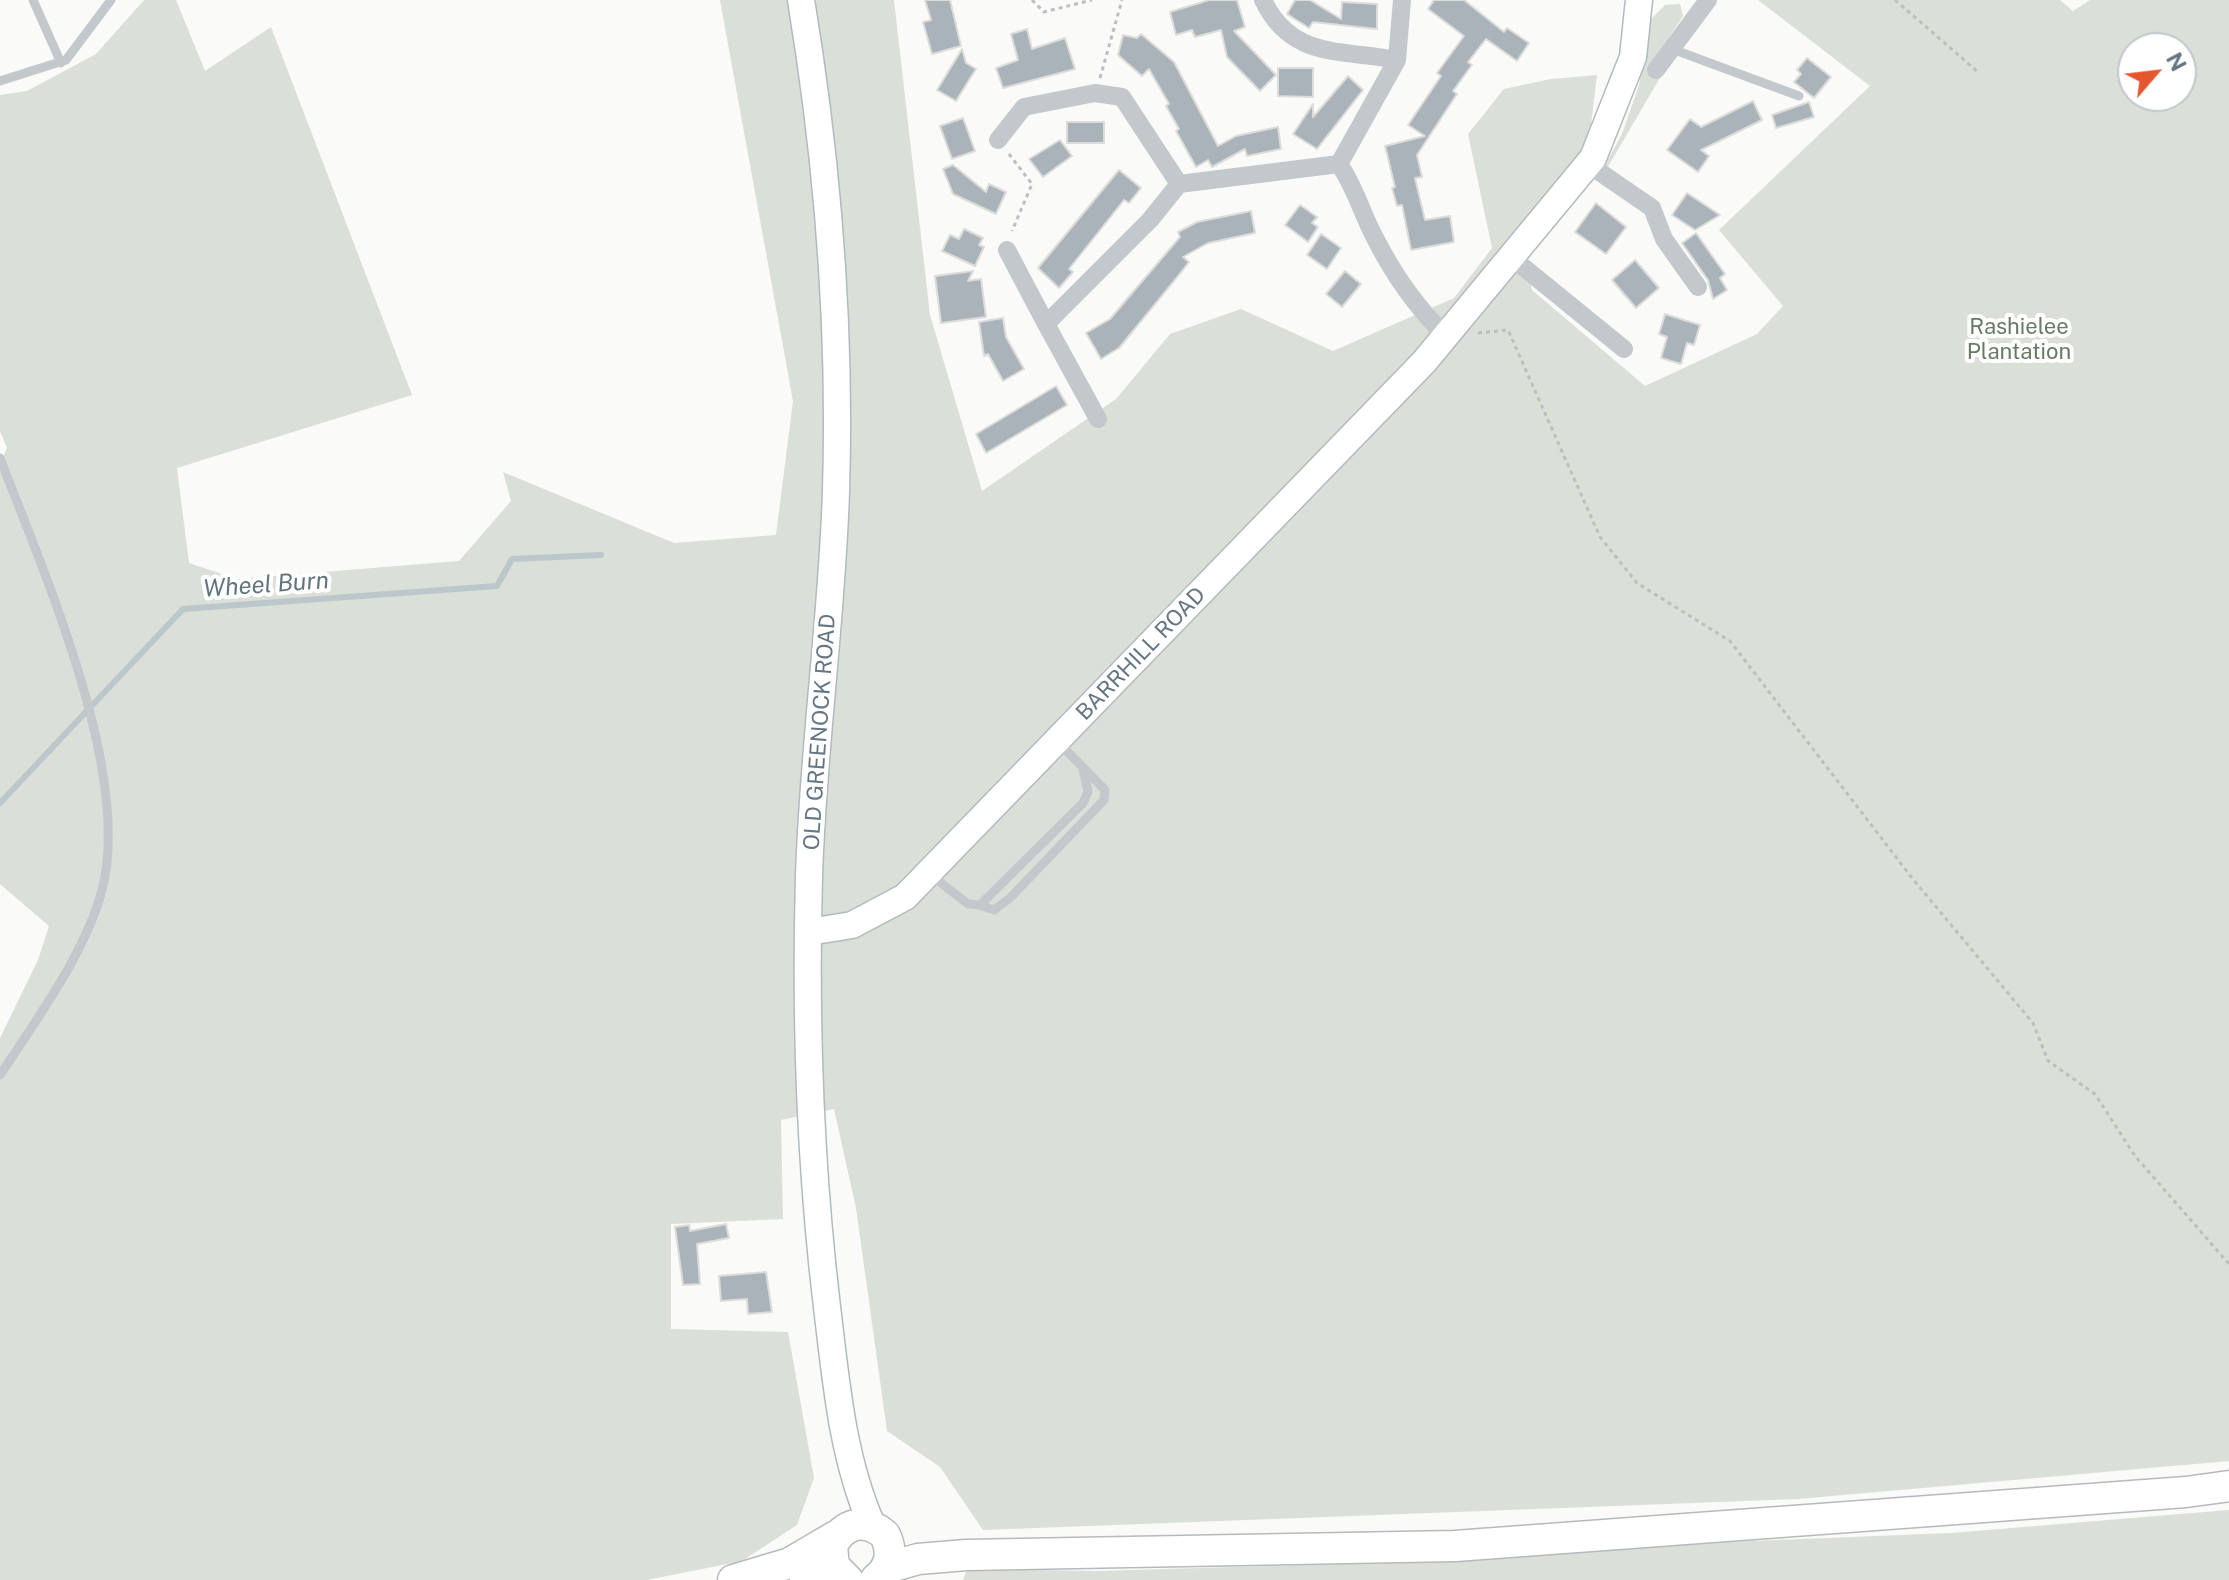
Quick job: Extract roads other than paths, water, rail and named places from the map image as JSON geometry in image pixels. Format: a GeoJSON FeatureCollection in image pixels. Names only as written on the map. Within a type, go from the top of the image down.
{"type":"FeatureCollection","features":[{"type":"Feature","properties":{"kind":"main road"},"geometry":{"type":"LineString","coordinates":[[881,1576],[918,1559],[966,1555],[1455,1546],[2186,1492],[2229,1486]]}},
{"type":"Feature","properties":{"kind":"main road"},"geometry":{"type":"LineString","coordinates":[[733,1580],[801,1558],[855,1524],[875,1527],[966,1555]]}},
{"type":"Feature","properties":{"kind":"main road"},"geometry":{"type":"LineString","coordinates":[[875,1527],[891,1551],[881,1576]]}},
{"type":"Feature","properties":{"kind":"main road"},"geometry":{"type":"LineString","coordinates":[[805,1580],[845,1578],[831,1556],[838,1534]]}},
{"type":"Feature","properties":{"kind":"street","name":"OLD GREENOCK ROAD"},"geometry":{"type":"LineString","coordinates":[[801,0],[824,149],[835,321],[837,422],[832,560],[809,875],[813,1143],[822,1266],[839,1405],[851,1464],[875,1527]]}},
{"type":"Feature","properties":{"kind":"street"},"geometry":{"type":"LineString","coordinates":[[1263,0],[1275,25],[1304,45],[1397,60]]}},
{"type":"Feature","properties":{"kind":"street"},"geometry":{"type":"LineString","coordinates":[[1339,164],[1397,60],[1402,0]]}},
{"type":"Feature","properties":{"kind":"street","name":"BARRHILL ROAD"},"geometry":{"type":"LineString","coordinates":[[809,932],[852,925],[905,897],[1446,336],[1588,164],[1633,57],[1639,0]]}},
{"type":"Feature","properties":{"kind":"street"},"geometry":{"type":"LineString","coordinates":[[1656,70],[1708,0]]}},
{"type":"Feature","properties":{"kind":"street"},"geometry":{"type":"LineString","coordinates":[[998,140],[1024,107],[1095,93],[1122,97],[1179,184]]}},
{"type":"Feature","properties":{"kind":"street"},"geometry":{"type":"LineString","coordinates":[[1046,324],[1150,220],[1179,184],[1339,164]]}},
{"type":"Feature","properties":{"kind":"street"},"geometry":{"type":"LineString","coordinates":[[1339,164],[1354,186],[1373,235],[1412,302],[1446,336]]}},
{"type":"Feature","properties":{"kind":"street"},"geometry":{"type":"LineString","coordinates":[[1588,164],[1652,208],[1664,239],[1698,287]]}},
{"type":"Feature","properties":{"kind":"street"},"geometry":{"type":"LineString","coordinates":[[1007,250],[1098,419]]}},
{"type":"Feature","properties":{"kind":"street"},"geometry":{"type":"LineString","coordinates":[[1511,257],[1624,349]]}},
{"type":"Feature","properties":{"kind":"street","name":"OLD GREENOCK ROAD"},"geometry":{"type":"LineString","coordinates":[[838,1534],[851,1464]]}},
{"type":"Feature","properties":{"kind":"lane"},"geometry":{"type":"LineString","coordinates":[[33,0],[61,63]]}},
{"type":"Feature","properties":{"kind":"lane"},"geometry":{"type":"LineString","coordinates":[[0,81],[61,63],[75,50],[111,0]]}},
{"type":"Feature","properties":{"kind":"lane"},"geometry":{"type":"LineString","coordinates":[[1672,49],[1799,96]]}},
{"type":"Feature","properties":{"kind":"lane"},"geometry":{"type":"LineString","coordinates":[[0,458],[85,694],[93,724],[105,808],[102,891],[80,944],[0,1075]]}},
{"type":"Feature","properties":{"kind":"lane"},"geometry":{"type":"LineString","coordinates":[[929,872],[968,904],[994,910],[1010,898],[1104,800],[1105,790],[1056,741]]}},
{"type":"Feature","properties":{"kind":"lane"},"geometry":{"type":"LineString","coordinates":[[980,905],[1083,803],[1088,792],[1083,769]]}},
{"type":"Feature","properties":{"kind":"waterway","name":"Wheel Burn"},"geometry":{"type":"LineString","coordinates":[[0,803],[183,609],[497,586],[512,559],[601,555]]}},
{"type":"Feature","properties":{"kind":"park label","name":"Rashielee Plantation"},"geometry":{"type":"Point","coordinates":[2019,340]}}]}
